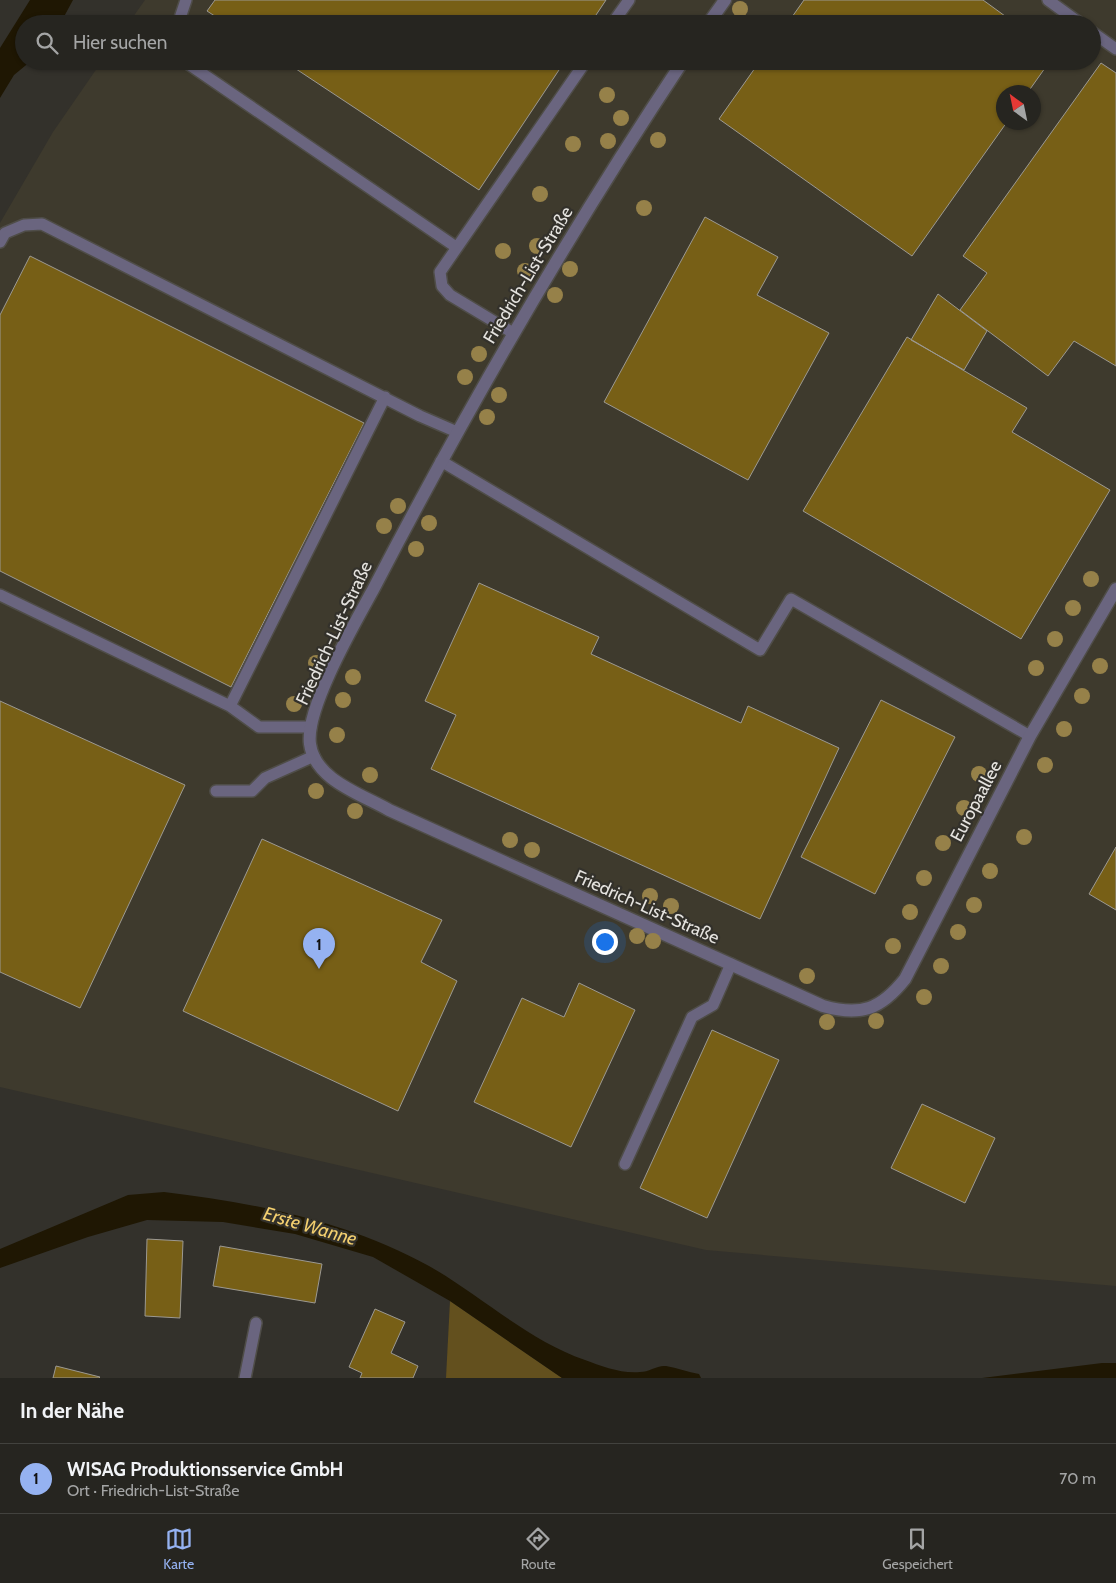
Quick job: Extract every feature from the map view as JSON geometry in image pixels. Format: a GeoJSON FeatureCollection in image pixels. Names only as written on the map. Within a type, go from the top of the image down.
{"type":"FeatureCollection","features":[{"type":"Feature","properties":{"kind":"street"},"geometry":{"type":"LineString","coordinates":[[714,15],[725,0]]}},
{"type":"Feature","properties":{"kind":"street","name":"Friedrich-List-Straße"},"geometry":{"type":"LineString","coordinates":[[677,70],[582,217],[513,333],[441,461],[346,642],[319,700],[310,727],[310,744],[314,756],[322,769],[336,781],[389,810],[823,1006],[840,1011],[855,1012]]}},
{"type":"Feature","properties":{"kind":"street","name":"Europaallee"},"geometry":{"type":"LineString","coordinates":[[855,1012],[884,1002],[905,978],[1030,736],[1116,589]]}},
{"type":"Feature","properties":{"kind":"lane"},"geometry":{"type":"LineString","coordinates":[[181,15],[186,0]]}},
{"type":"Feature","properties":{"kind":"lane"},"geometry":{"type":"LineString","coordinates":[[618,15],[629,0]]}},
{"type":"Feature","properties":{"kind":"lane"},"geometry":{"type":"LineString","coordinates":[[1048,0],[1068,15]]}},
{"type":"Feature","properties":{"kind":"lane"},"geometry":{"type":"LineString","coordinates":[[1101,38],[1116,49]]}},
{"type":"Feature","properties":{"kind":"lane"},"geometry":{"type":"LineString","coordinates":[[197,70],[456,247]]}},
{"type":"Feature","properties":{"kind":"lane"},"geometry":{"type":"LineString","coordinates":[[513,333],[450,296],[442,286],[440,272],[580,70]]}},
{"type":"Feature","properties":{"kind":"lane"},"geometry":{"type":"LineString","coordinates":[[0,242],[5,233],[24,225],[42,224],[420,416],[457,432]]}},
{"type":"Feature","properties":{"kind":"lane"},"geometry":{"type":"LineString","coordinates":[[230,706],[385,397]]}},
{"type":"Feature","properties":{"kind":"lane"},"geometry":{"type":"LineString","coordinates":[[441,461],[760,650],[791,599],[1030,736]]}},
{"type":"Feature","properties":{"kind":"lane"},"geometry":{"type":"LineString","coordinates":[[0,595],[230,706],[259,727],[310,727]]}},
{"type":"Feature","properties":{"kind":"lane"},"geometry":{"type":"LineString","coordinates":[[216,791],[252,791],[265,778],[314,756]]}},
{"type":"Feature","properties":{"kind":"lane"},"geometry":{"type":"LineString","coordinates":[[625,1164],[692,1017],[713,1005],[731,964]]}},
{"type":"Feature","properties":{"kind":"lane"},"geometry":{"type":"LineString","coordinates":[[245,1378],[256,1323]]}},
{"type":"Feature","properties":{"kind":"shaded area"},"geometry":{"type":"Polygon","coordinates":[[[145,0],[1116,0],[1116,1286],[706,1250],[0,1087],[0,223],[53,132],[96,70],[1101,70],[1101,15],[134,15],[145,0]]]}},
{"type":"Feature","properties":{"kind":"shaded area"},"geometry":{"type":"Polygon","coordinates":[[[450,1301],[562,1378],[446,1378],[450,1301]]]}},
{"type":"Feature","properties":{"kind":"water"},"geometry":{"type":"Polygon","coordinates":[[[30,0],[73,0],[65,15],[21,15],[30,0]]]}},
{"type":"Feature","properties":{"kind":"water"},"geometry":{"type":"Polygon","coordinates":[[[15,24],[15,70],[20,70],[14,75],[0,98],[0,48],[15,24]]]}},
{"type":"Feature","properties":{"kind":"water","name":"Erste Wanne"},"geometry":{"type":"Polygon","coordinates":[[[164,1192],[267,1208],[300,1216],[366,1237],[398,1250],[429,1266],[524,1329],[564,1351],[598,1365],[619,1371],[643,1372],[666,1366],[699,1374],[701,1378],[562,1378],[450,1301],[373,1257],[295,1234],[223,1222],[147,1220],[88,1237],[0,1268],[0,1249],[128,1195],[164,1192]]]}},
{"type":"Feature","properties":{"kind":"water"},"geometry":{"type":"Polygon","coordinates":[[[1102,1363],[1116,1363],[1116,1378],[982,1378],[1102,1363]]]}},
{"type":"Feature","properties":{"kind":"building"},"geometry":{"type":"Polygon","coordinates":[[[215,0],[606,0],[596,15],[213,15],[207,11],[215,0]]]}},
{"type":"Feature","properties":{"kind":"building"},"geometry":{"type":"Polygon","coordinates":[[[804,0],[983,0],[1004,15],[793,15],[804,0]]]}},
{"type":"Feature","properties":{"kind":"building"},"geometry":{"type":"Polygon","coordinates":[[[1101,63],[1116,73],[1116,366],[1074,341],[1048,376],[960,310],[987,273],[963,256],[1096,70],[1101,70],[1101,63]]]}},
{"type":"Feature","properties":{"kind":"building"},"geometry":{"type":"Polygon","coordinates":[[[298,70],[559,70],[479,190],[298,70]]]}},
{"type":"Feature","properties":{"kind":"building"},"geometry":{"type":"Polygon","coordinates":[[[754,70],[1044,70],[1033,85],[996,85],[996,130],[1001,130],[912,256],[719,119],[754,70]]]}},
{"type":"Feature","properties":{"kind":"building"},"geometry":{"type":"Polygon","coordinates":[[[705,217],[778,257],[757,295],[829,333],[748,480],[604,402],[705,217]]]}},
{"type":"Feature","properties":{"kind":"building"},"geometry":{"type":"Polygon","coordinates":[[[30,256],[364,423],[231,687],[0,571],[0,315],[30,256]]]}},
{"type":"Feature","properties":{"kind":"building"},"geometry":{"type":"Polygon","coordinates":[[[938,294],[987,331],[964,370],[911,340],[938,294]]]}},
{"type":"Feature","properties":{"kind":"building"},"geometry":{"type":"Polygon","coordinates":[[[907,337],[1027,408],[1012,432],[1110,490],[1021,639],[803,511],[907,337]]]}},
{"type":"Feature","properties":{"kind":"building"},"geometry":{"type":"Polygon","coordinates":[[[479,583],[599,637],[591,654],[741,723],[748,706],[839,748],[760,919],[431,769],[456,715],[425,701],[479,583]]]}},
{"type":"Feature","properties":{"kind":"building"},"geometry":{"type":"Polygon","coordinates":[[[881,700],[955,737],[875,894],[801,857],[881,700]]]}},
{"type":"Feature","properties":{"kind":"building"},"geometry":{"type":"Polygon","coordinates":[[[0,701],[185,785],[80,1008],[0,972],[0,701]]]}},
{"type":"Feature","properties":{"kind":"building"},"geometry":{"type":"Polygon","coordinates":[[[262,839],[442,920],[421,962],[457,981],[398,1111],[183,1011],[262,839]]]}},
{"type":"Feature","properties":{"kind":"building"},"geometry":{"type":"Polygon","coordinates":[[[1116,847],[1116,910],[1089,894],[1116,847]]]}},
{"type":"Feature","properties":{"kind":"building"},"geometry":{"type":"Polygon","coordinates":[[[579,983],[635,1010],[571,1147],[474,1102],[522,998],[564,1017],[579,983]]]}},
{"type":"Feature","properties":{"kind":"building"},"geometry":{"type":"Polygon","coordinates":[[[712,1030],[779,1060],[707,1218],[640,1188],[712,1030]]]}},
{"type":"Feature","properties":{"kind":"building"},"geometry":{"type":"Polygon","coordinates":[[[922,1104],[995,1138],[965,1203],[891,1168],[922,1104]]]}},
{"type":"Feature","properties":{"kind":"building"},"geometry":{"type":"Polygon","coordinates":[[[147,1239],[183,1241],[180,1318],[145,1316],[147,1239]]]}},
{"type":"Feature","properties":{"kind":"building"},"geometry":{"type":"Polygon","coordinates":[[[220,1246],[322,1264],[315,1303],[213,1286],[220,1246]]]}},
{"type":"Feature","properties":{"kind":"building"},"geometry":{"type":"Polygon","coordinates":[[[375,1309],[405,1322],[391,1353],[418,1366],[413,1378],[360,1378],[362,1373],[349,1367],[375,1309]]]}},
{"type":"Feature","properties":{"kind":"building"},"geometry":{"type":"Polygon","coordinates":[[[56,1366],[100,1377],[53,1378],[56,1366]]]}},
{"type":"Feature","properties":{"kind":"place","name":"WISAG Produktionsservice GmbH"},"geometry":{"type":"Point","coordinates":[319,969]}}]}
